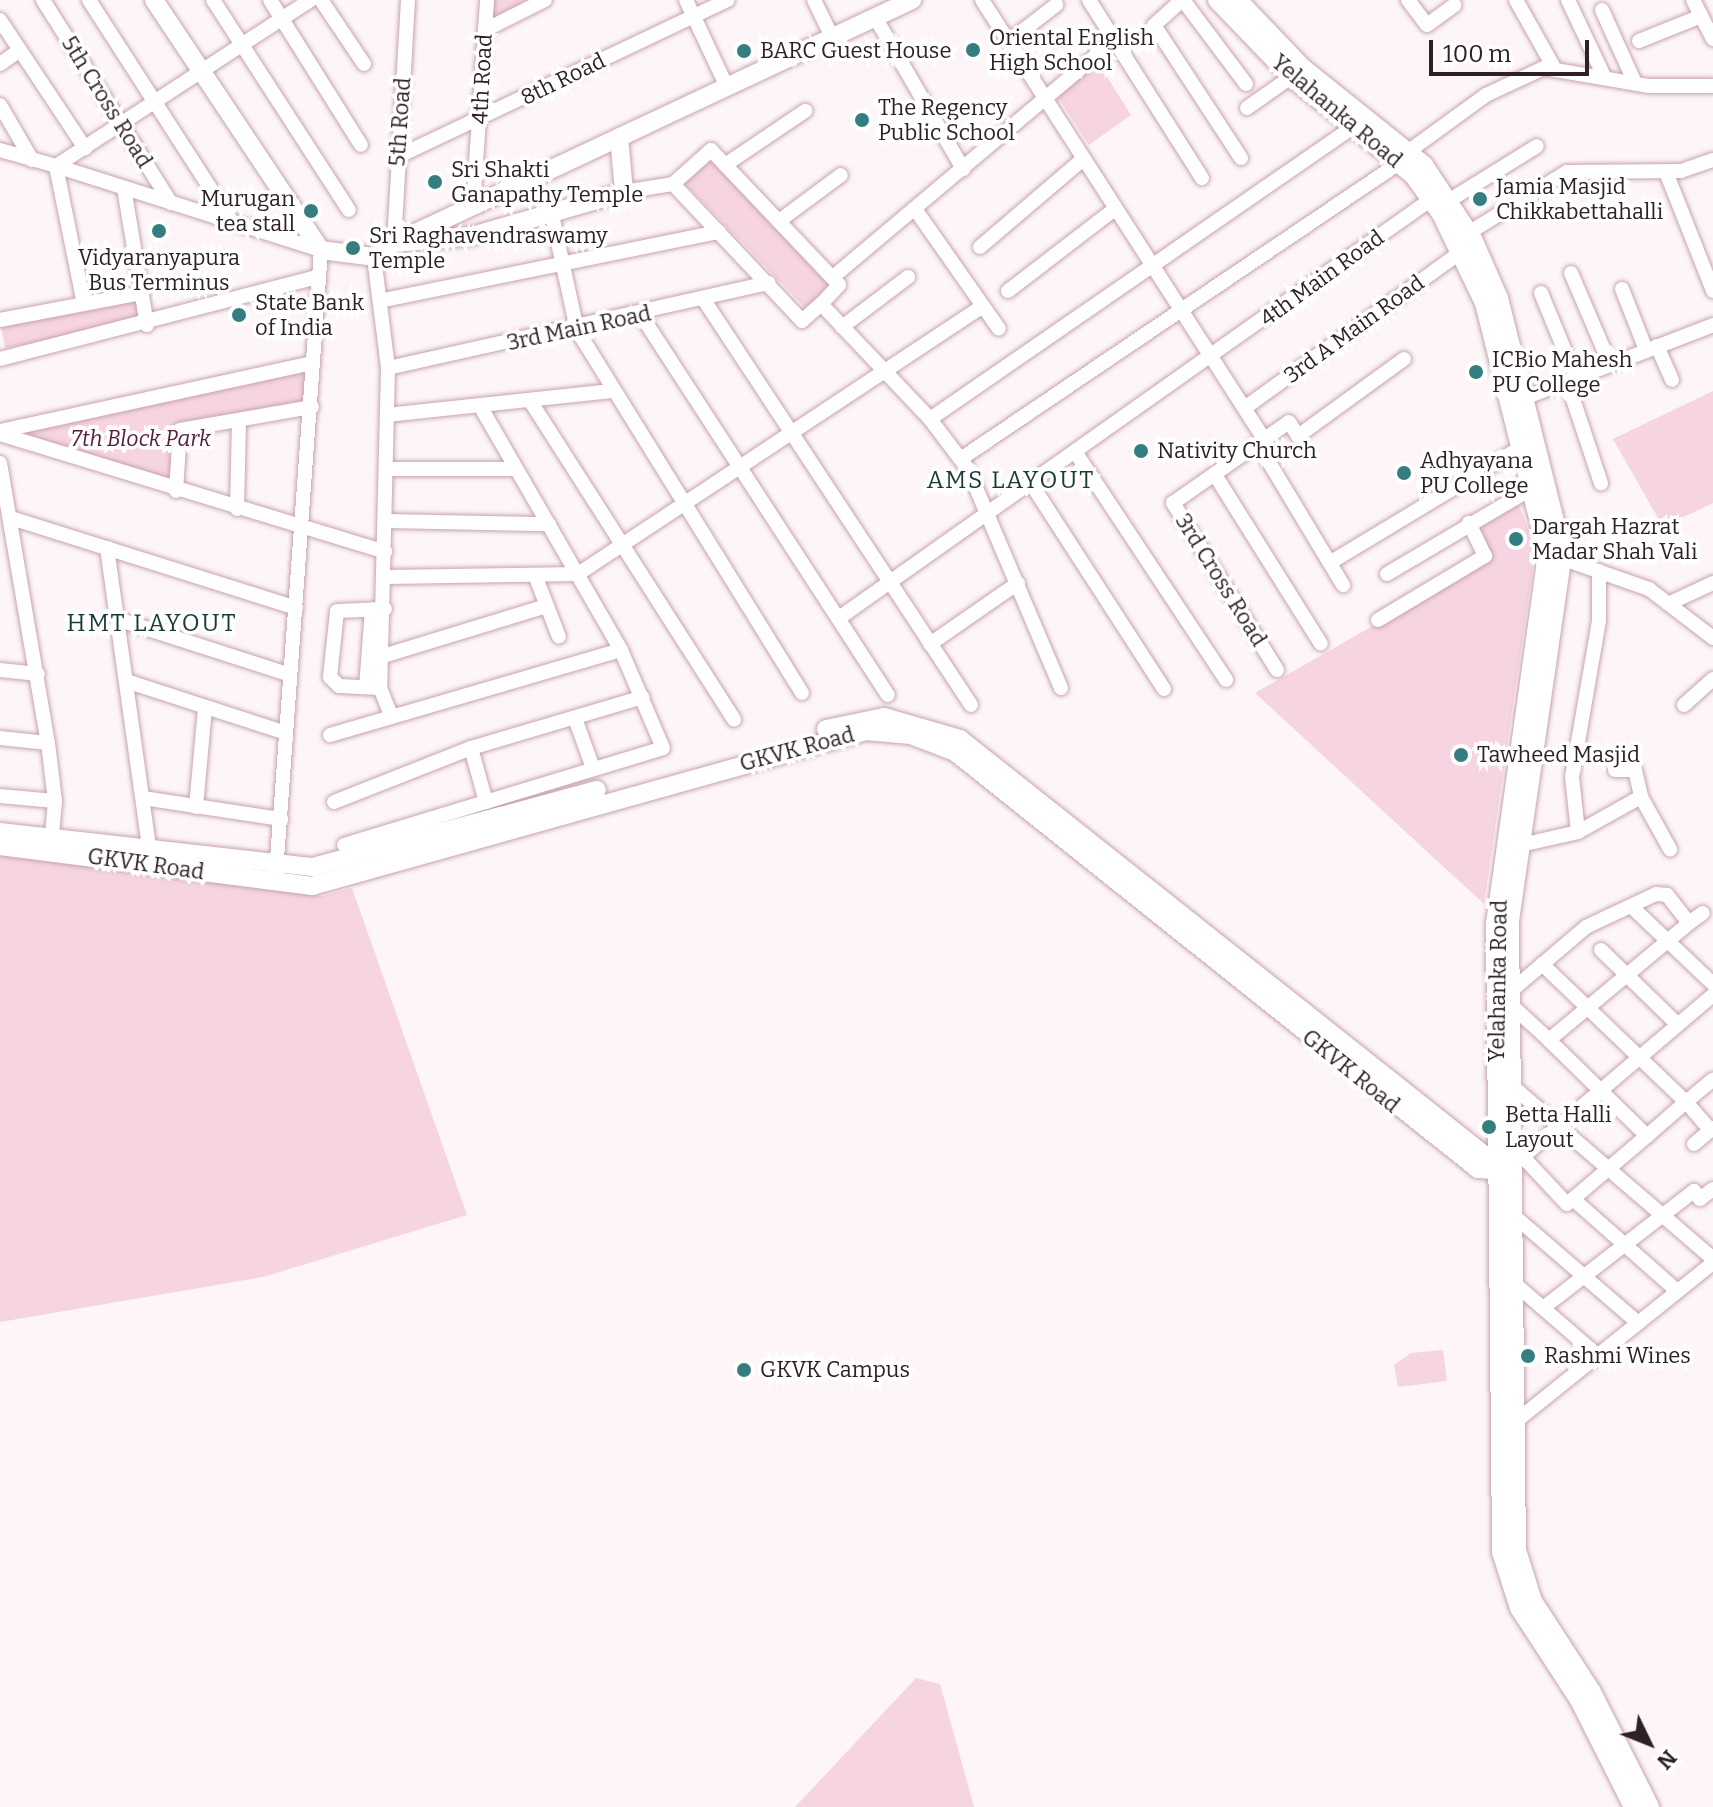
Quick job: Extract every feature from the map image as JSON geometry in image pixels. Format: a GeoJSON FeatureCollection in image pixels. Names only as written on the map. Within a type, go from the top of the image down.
{"type":"FeatureCollection","features":[{"type":"Feature","properties":{"kind":"main road"},"geometry":{"type":"LineString","coordinates":[[154,0],[321,250],[374,257],[394,243],[912,0]]}},
{"type":"Feature","properties":{"kind":"main road","name":"Yelahanka Road"},"geometry":{"type":"LineString","coordinates":[[1217,0],[1291,77],[1353,127],[1404,157],[1430,200],[1462,241],[1499,298],[1554,556],[1521,845],[1511,998],[1501,1552],[1519,1608],[1579,1700],[1633,1807]]}},
{"type":"Feature","properties":{"kind":"main road","name":"Yelahanka Road"},"geometry":{"type":"LineString","coordinates":[[1238,0],[1303,68],[1450,200],[1484,303],[1517,450],[1554,556],[1495,922],[1513,1215],[1517,1550],[1533,1601],[1592,1692],[1650,1807]]}},
{"type":"Feature","properties":{"kind":"main road"},"geometry":{"type":"LineString","coordinates":[[394,243],[472,236],[624,192],[619,137]]}},
{"type":"Feature","properties":{"kind":"main road","name":"GKVK Road"},"geometry":{"type":"LineString","coordinates":[[0,832],[51,845],[341,880],[866,731],[911,735],[955,752],[1382,1098],[1480,1171],[1510,1163]]}},
{"type":"Feature","properties":{"kind":"main road","name":"GKVK Road"},"geometry":{"type":"LineString","coordinates":[[0,846],[149,848],[276,873]]}},
{"type":"Feature","properties":{"kind":"street","name":"5th Cross Road"},"geometry":{"type":"LineString","coordinates":[[43,0],[171,203]]}},
{"type":"Feature","properties":{"kind":"street"},"geometry":{"type":"LineString","coordinates":[[89,0],[232,222]]}},
{"type":"Feature","properties":{"kind":"street"},"geometry":{"type":"LineString","coordinates":[[213,0],[349,210]]}},
{"type":"Feature","properties":{"kind":"street"},"geometry":{"type":"LineString","coordinates":[[270,0],[361,145]]}},
{"type":"Feature","properties":{"kind":"street"},"geometry":{"type":"LineString","coordinates":[[56,166],[205,75],[311,0]]}},
{"type":"Feature","properties":{"kind":"street"},"geometry":{"type":"LineString","coordinates":[[321,0],[364,64]]}},
{"type":"Feature","properties":{"kind":"street","name":"5th Road"},"geometry":{"type":"LineString","coordinates":[[394,243],[408,0]]}},
{"type":"Feature","properties":{"kind":"street","name":"4th Road"},"geometry":{"type":"LineString","coordinates":[[473,206],[487,0]]}},
{"type":"Feature","properties":{"kind":"street"},"geometry":{"type":"LineString","coordinates":[[485,30],[545,0]]}},
{"type":"Feature","properties":{"kind":"street"},"geometry":{"type":"LineString","coordinates":[[686,0],[727,87]]}},
{"type":"Feature","properties":{"kind":"street","name":"8th Road"},"geometry":{"type":"LineString","coordinates":[[397,157],[728,0]]}},
{"type":"Feature","properties":{"kind":"street"},"geometry":{"type":"LineString","coordinates":[[814,0],[832,37]]}},
{"type":"Feature","properties":{"kind":"street"},"geometry":{"type":"LineString","coordinates":[[982,0],[1115,209],[1214,355],[1246,407],[1261,442],[1343,585]]}},
{"type":"Feature","properties":{"kind":"street"},"geometry":{"type":"LineString","coordinates":[[1089,0],[1202,178]]}},
{"type":"Feature","properties":{"kind":"street"},"geometry":{"type":"LineString","coordinates":[[1241,158],[1154,25],[1182,0],[1246,84]]}},
{"type":"Feature","properties":{"kind":"street"},"geometry":{"type":"LineString","coordinates":[[1408,0],[1427,25],[1455,5]]}},
{"type":"Feature","properties":{"kind":"street"},"geometry":{"type":"LineString","coordinates":[[1516,0],[1553,66]]}},
{"type":"Feature","properties":{"kind":"street"},"geometry":{"type":"LineString","coordinates":[[1568,0],[1604,76]]}},
{"type":"Feature","properties":{"kind":"street"},"geometry":{"type":"LineString","coordinates":[[1693,0],[1713,39]]}},
{"type":"Feature","properties":{"kind":"street"},"geometry":{"type":"LineString","coordinates":[[1008,42],[1056,5]]}},
{"type":"Feature","properties":{"kind":"street"},"geometry":{"type":"LineString","coordinates":[[1602,10],[1635,83]]}},
{"type":"Feature","properties":{"kind":"street"},"geometry":{"type":"LineString","coordinates":[[1639,41],[1701,16]]}},
{"type":"Feature","properties":{"kind":"street"},"geometry":{"type":"LineString","coordinates":[[875,17],[963,169]]}},
{"type":"Feature","properties":{"kind":"street"},"geometry":{"type":"LineString","coordinates":[[0,20],[85,148]]}},
{"type":"Feature","properties":{"kind":"street"},"geometry":{"type":"LineString","coordinates":[[833,277],[1116,39]]}},
{"type":"Feature","properties":{"kind":"street"},"geometry":{"type":"LineString","coordinates":[[0,64],[20,50]]}},
{"type":"Feature","properties":{"kind":"street"},"geometry":{"type":"LineString","coordinates":[[962,458],[1404,157],[1500,87],[1553,66],[1635,83],[1713,86]]}},
{"type":"Feature","properties":{"kind":"street"},"geometry":{"type":"LineString","coordinates":[[1247,108],[1291,77]]}},
{"type":"Feature","properties":{"kind":"street"},"geometry":{"type":"LineString","coordinates":[[0,105],[32,160]]}},
{"type":"Feature","properties":{"kind":"street"},"geometry":{"type":"LineString","coordinates":[[725,165],[805,111]]}},
{"type":"Feature","properties":{"kind":"street"},"geometry":{"type":"LineString","coordinates":[[930,419],[1353,127]]}},
{"type":"Feature","properties":{"kind":"street"},"geometry":{"type":"LineString","coordinates":[[1450,200],[1537,146]]}},
{"type":"Feature","properties":{"kind":"street"},"geometry":{"type":"LineString","coordinates":[[0,150],[321,250],[316,277],[312,407],[276,873]]}},
{"type":"Feature","properties":{"kind":"street"},"geometry":{"type":"LineString","coordinates":[[624,192],[673,184],[711,150],[839,285],[802,321],[673,184]]}},
{"type":"Feature","properties":{"kind":"street"},"geometry":{"type":"LineString","coordinates":[[980,247],[1083,159]]}},
{"type":"Feature","properties":{"kind":"street","name":"3rd A Main Road"},"geometry":{"type":"LineString","coordinates":[[1246,407],[1462,241],[1567,172],[1666,172],[1713,160]]}},
{"type":"Feature","properties":{"kind":"street"},"geometry":{"type":"LineString","coordinates":[[56,166],[84,304]]}},
{"type":"Feature","properties":{"kind":"street"},"geometry":{"type":"LineString","coordinates":[[1666,172],[1713,291]]}},
{"type":"Feature","properties":{"kind":"street"},"geometry":{"type":"LineString","coordinates":[[779,221],[841,175]]}},
{"type":"Feature","properties":{"kind":"street"},"geometry":{"type":"LineString","coordinates":[[124,188],[147,325]]}},
{"type":"Feature","properties":{"kind":"street","name":"4th Main Road"},"geometry":{"type":"LineString","coordinates":[[839,618],[1032,485],[1430,200]]}},
{"type":"Feature","properties":{"kind":"street"},"geometry":{"type":"LineString","coordinates":[[915,209],[999,329]]}},
{"type":"Feature","properties":{"kind":"street"},"geometry":{"type":"LineString","coordinates":[[1008,291],[1115,209]]}},
{"type":"Feature","properties":{"kind":"street"},"geometry":{"type":"LineString","coordinates":[[552,215],[577,330],[802,693]]}},
{"type":"Feature","properties":{"kind":"street"},"geometry":{"type":"LineString","coordinates":[[384,300],[719,232]]}},
{"type":"Feature","properties":{"kind":"street"},"geometry":{"type":"LineString","coordinates":[[374,257],[384,300],[388,368],[386,577],[379,609],[373,688],[392,717]]}},
{"type":"Feature","properties":{"kind":"street"},"geometry":{"type":"LineString","coordinates":[[1571,273],[1610,364]]}},
{"type":"Feature","properties":{"kind":"street"},"geometry":{"type":"LineString","coordinates":[[0,359],[147,325],[316,277]]}},
{"type":"Feature","properties":{"kind":"street"},"geometry":{"type":"LineString","coordinates":[[842,327],[908,277]]}},
{"type":"Feature","properties":{"kind":"street","name":"3rd Main Road"},"geometry":{"type":"LineString","coordinates":[[388,368],[577,330],[769,283]]}},
{"type":"Feature","properties":{"kind":"street"},"geometry":{"type":"LineString","coordinates":[[1622,289],[1651,348],[1672,380]]}},
{"type":"Feature","properties":{"kind":"street"},"geometry":{"type":"LineString","coordinates":[[0,320],[142,293]]}},
{"type":"Feature","properties":{"kind":"street"},"geometry":{"type":"LineString","coordinates":[[1541,293],[1571,380],[1601,483]]}},
{"type":"Feature","properties":{"kind":"street"},"geometry":{"type":"LineString","coordinates":[[704,300],[793,430],[971,705]]}},
{"type":"Feature","properties":{"kind":"street"},"geometry":{"type":"LineString","coordinates":[[821,304],[930,419],[962,458],[990,514],[1061,688]]}},
{"type":"Feature","properties":{"kind":"street"},"geometry":{"type":"LineString","coordinates":[[386,577],[578,574],[982,307]]}},
{"type":"Feature","properties":{"kind":"street"},"geometry":{"type":"LineString","coordinates":[[641,315],[888,695]]}},
{"type":"Feature","properties":{"kind":"street"},"geometry":{"type":"LineString","coordinates":[[1519,400],[1713,325]]}},
{"type":"Feature","properties":{"kind":"street","name":"3rd Cross Road"},"geometry":{"type":"LineString","coordinates":[[1277,670],[1173,503],[1289,422],[1298,436],[1404,359]]}},
{"type":"Feature","properties":{"kind":"street"},"geometry":{"type":"LineString","coordinates":[[0,432],[312,363]]}},
{"type":"Feature","properties":{"kind":"street"},"geometry":{"type":"LineString","coordinates":[[387,415],[481,408],[612,391]]}},
{"type":"Feature","properties":{"kind":"street"},"geometry":{"type":"LineString","coordinates":[[531,402],[734,720]]}},
{"type":"Feature","properties":{"kind":"street"},"geometry":{"type":"LineString","coordinates":[[176,491],[180,430],[312,407]]}},
{"type":"Feature","properties":{"kind":"street"},"geometry":{"type":"LineString","coordinates":[[344,845],[663,748],[621,650],[481,408]]}},
{"type":"Feature","properties":{"kind":"street"},"geometry":{"type":"LineString","coordinates":[[237,509],[239,420]]}},
{"type":"Feature","properties":{"kind":"street"},"geometry":{"type":"LineString","coordinates":[[0,432],[176,491],[385,552]]}},
{"type":"Feature","properties":{"kind":"street"},"geometry":{"type":"LineString","coordinates":[[1331,562],[1517,450]]}},
{"type":"Feature","properties":{"kind":"street"},"geometry":{"type":"LineString","coordinates":[[1076,453],[1226,680]]}},
{"type":"Feature","properties":{"kind":"street"},"geometry":{"type":"LineString","coordinates":[[0,463],[48,743],[55,801],[51,845]]}},
{"type":"Feature","properties":{"kind":"street"},"geometry":{"type":"LineString","coordinates":[[386,469],[515,469]]}},
{"type":"Feature","properties":{"kind":"street"},"geometry":{"type":"LineString","coordinates":[[1215,475],[1321,644]]}},
{"type":"Feature","properties":{"kind":"street"},"geometry":{"type":"LineString","coordinates":[[1032,485],[1164,689]]}},
{"type":"Feature","properties":{"kind":"street"},"geometry":{"type":"LineString","coordinates":[[1387,574],[1529,490]]}},
{"type":"Feature","properties":{"kind":"street"},"geometry":{"type":"LineString","coordinates":[[11,518],[296,608]]}},
{"type":"Feature","properties":{"kind":"street"},"geometry":{"type":"LineString","coordinates":[[386,521],[549,524]]}},
{"type":"Feature","properties":{"kind":"street"},"geometry":{"type":"LineString","coordinates":[[1378,620],[1485,556],[1469,523]]}},
{"type":"Feature","properties":{"kind":"street"},"geometry":{"type":"LineString","coordinates":[[107,548],[149,848]]}},
{"type":"Feature","properties":{"kind":"street"},"geometry":{"type":"LineString","coordinates":[[1554,556],[1599,571],[1668,604],[1713,638]]}},
{"type":"Feature","properties":{"kind":"street"},"geometry":{"type":"LineString","coordinates":[[1578,832],[1572,777],[1599,620],[1599,571]]}},
{"type":"Feature","properties":{"kind":"street"},"geometry":{"type":"LineString","coordinates":[[535,575],[559,637]]}},
{"type":"Feature","properties":{"kind":"street"},"geometry":{"type":"LineString","coordinates":[[930,644],[1018,583]]}},
{"type":"Feature","properties":{"kind":"street"},"geometry":{"type":"LineString","coordinates":[[1668,604],[1713,583]]}},
{"type":"Feature","properties":{"kind":"street"},"geometry":{"type":"LineString","coordinates":[[383,656],[547,606]]}},
{"type":"Feature","properties":{"kind":"street"},"geometry":{"type":"LineString","coordinates":[[373,688],[339,686],[330,677],[334,621],[341,609],[379,609]]}},
{"type":"Feature","properties":{"kind":"street"},"geometry":{"type":"LineString","coordinates":[[373,688],[383,656],[379,609]]}},
{"type":"Feature","properties":{"kind":"street"},"geometry":{"type":"LineString","coordinates":[[117,619],[290,675]]}},
{"type":"Feature","properties":{"kind":"street"},"geometry":{"type":"LineString","coordinates":[[330,735],[621,650]]}},
{"type":"Feature","properties":{"kind":"street"},"geometry":{"type":"LineString","coordinates":[[0,670],[38,674]]}},
{"type":"Feature","properties":{"kind":"street"},"geometry":{"type":"LineString","coordinates":[[1684,705],[1713,679]]}},
{"type":"Feature","properties":{"kind":"street"},"geometry":{"type":"LineString","coordinates":[[126,681],[286,733]]}},
{"type":"Feature","properties":{"kind":"street"},"geometry":{"type":"LineString","coordinates":[[334,802],[471,748],[576,721],[643,697]]}},
{"type":"Feature","properties":{"kind":"street"},"geometry":{"type":"LineString","coordinates":[[196,807],[205,708]]}},
{"type":"Feature","properties":{"kind":"street"},"geometry":{"type":"LineString","coordinates":[[576,721],[593,768]]}},
{"type":"Feature","properties":{"kind":"street"},"geometry":{"type":"LineString","coordinates":[[0,738],[48,743]]}},
{"type":"Feature","properties":{"kind":"street"},"geometry":{"type":"LineString","coordinates":[[471,748],[486,802]]}},
{"type":"Feature","properties":{"kind":"street"},"geometry":{"type":"LineString","coordinates":[[1615,770],[1635,770],[1641,797],[1670,849]]}},
{"type":"Feature","properties":{"kind":"street"},"geometry":{"type":"LineString","coordinates":[[0,796],[55,801]]}},
{"type":"Feature","properties":{"kind":"street"},"geometry":{"type":"LineString","coordinates":[[1521,845],[1578,832],[1641,797]]}},
{"type":"Feature","properties":{"kind":"street"},"geometry":{"type":"LineString","coordinates":[[143,798],[281,819]]}},
{"type":"Feature","properties":{"kind":"street"},"geometry":{"type":"LineString","coordinates":[[1647,1136],[1549,1040],[1511,998],[1542,964],[1586,927],[1634,909],[1662,892],[1689,923]]}},
{"type":"Feature","properties":{"kind":"street"},"geometry":{"type":"LineString","coordinates":[[1634,909],[1713,984]]}},
{"type":"Feature","properties":{"kind":"street"},"geometry":{"type":"LineString","coordinates":[[1549,1040],[1625,973],[1703,913]]}},
{"type":"Feature","properties":{"kind":"street"},"geometry":{"type":"LineString","coordinates":[[1601,950],[1676,1023]]}},
{"type":"Feature","properties":{"kind":"street"},"geometry":{"type":"LineString","coordinates":[[1542,964],[1590,1005],[1712,1129],[1694,1144]]}},
{"type":"Feature","properties":{"kind":"street"},"geometry":{"type":"LineString","coordinates":[[1713,995],[1510,1163],[1567,1204],[1713,1079]]}},
{"type":"Feature","properties":{"kind":"street"},"geometry":{"type":"LineString","coordinates":[[1511,1085],[1562,1123],[1713,1261],[1515,1422]]}},
{"type":"Feature","properties":{"kind":"street"},"geometry":{"type":"LineString","coordinates":[[1543,1308],[1694,1191],[1700,1199],[1713,1189]]}},
{"type":"Feature","properties":{"kind":"street"},"geometry":{"type":"LineString","coordinates":[[1573,1199],[1677,1291]]}},
{"type":"Feature","properties":{"kind":"street"},"geometry":{"type":"LineString","coordinates":[[1513,1215],[1581,1277],[1638,1323]]}},
{"type":"Feature","properties":{"kind":"street"},"geometry":{"type":"LineString","coordinates":[[1514,1283],[1596,1354]]}},
{"type":"Feature","properties":{"kind":"green space"},"geometry":{"type":"Polygon","coordinates":[[[491,0],[527,0],[490,19],[491,0]]]}},
{"type":"Feature","properties":{"kind":"green space"},"geometry":{"type":"Polygon","coordinates":[[[1097,61],[1131,115],[1089,145],[1057,96],[1097,61]]]}},
{"type":"Feature","properties":{"kind":"green space"},"geometry":{"type":"Polygon","coordinates":[[[709,155],[834,284],[807,310],[682,181],[709,155]]]}},
{"type":"Feature","properties":{"kind":"green space"},"geometry":{"type":"Polygon","coordinates":[[[139,296],[144,324],[5,348],[0,320],[139,296]]]}},
{"type":"Feature","properties":{"kind":"green space","name":"7th Block Park"},"geometry":{"type":"Polygon","coordinates":[[[309,367],[308,404],[178,428],[173,487],[6,433],[309,367]]]}},
{"type":"Feature","properties":{"kind":"green space"},"geometry":{"type":"Polygon","coordinates":[[[1713,391],[1713,503],[1663,527],[1613,439],[1713,391]]]}},
{"type":"Feature","properties":{"kind":"green space"},"geometry":{"type":"Polygon","coordinates":[[[1517,500],[1533,542],[1533,567],[1484,904],[1255,693],[1490,559],[1476,524],[1517,500]]]}},
{"type":"Feature","properties":{"kind":"green space"},"geometry":{"type":"Polygon","coordinates":[[[0,855],[323,896],[352,888],[467,1215],[263,1277],[0,1322],[0,855]]]}},
{"type":"Feature","properties":{"kind":"green space"},"geometry":{"type":"Polygon","coordinates":[[[1443,1350],[1447,1381],[1398,1387],[1394,1365],[1411,1353],[1443,1350]]]}},
{"type":"Feature","properties":{"kind":"green space"},"geometry":{"type":"Polygon","coordinates":[[[916,1678],[940,1684],[974,1807],[795,1807],[916,1678]]]}},
{"type":"Feature","properties":{"kind":"place","name":"Oriental English High School"},"geometry":{"type":"Point","coordinates":[973,50]}},
{"type":"Feature","properties":{"kind":"place","name":"BARC Guest House"},"geometry":{"type":"Point","coordinates":[744,51]}},
{"type":"Feature","properties":{"kind":"place","name":"The Regency Public School"},"geometry":{"type":"Point","coordinates":[862,120]}},
{"type":"Feature","properties":{"kind":"place","name":"Sri Shakti Ganapathy Temple"},"geometry":{"type":"Point","coordinates":[435,182]}},
{"type":"Feature","properties":{"kind":"place","name":"Jamia Masjid Chikkabettahalli"},"geometry":{"type":"Point","coordinates":[1480,199]}},
{"type":"Feature","properties":{"kind":"place","name":"Murugan tea stall"},"geometry":{"type":"Point","coordinates":[311,211]}},
{"type":"Feature","properties":{"kind":"place","name":"Vidyaranyapura Bus Terminus"},"geometry":{"type":"Point","coordinates":[159,231]}},
{"type":"Feature","properties":{"kind":"place","name":"Sri Raghavendraswamy Temple"},"geometry":{"type":"Point","coordinates":[353,248]}},
{"type":"Feature","properties":{"kind":"place","name":"State Bank of India"},"geometry":{"type":"Point","coordinates":[239,315]}},
{"type":"Feature","properties":{"kind":"place","name":"ICBio Mahesh PU College"},"geometry":{"type":"Point","coordinates":[1476,372]}},
{"type":"Feature","properties":{"kind":"place","name":"Nativity Church"},"geometry":{"type":"Point","coordinates":[1141,451]}},
{"type":"Feature","properties":{"kind":"place","name":"Adhyayana PU College"},"geometry":{"type":"Point","coordinates":[1404,473]}},
{"type":"Feature","properties":{"kind":"place","name":"Dargah Hazrat Madar Shah Vali"},"geometry":{"type":"Point","coordinates":[1516,539]}},
{"type":"Feature","properties":{"kind":"place","name":"Tawheed Masjid"},"geometry":{"type":"Point","coordinates":[1461,755]}},
{"type":"Feature","properties":{"kind":"place","name":"Betta Halli Layout"},"geometry":{"type":"Point","coordinates":[1489,1127]}},
{"type":"Feature","properties":{"kind":"place","name":"Rashmi Wines"},"geometry":{"type":"Point","coordinates":[1528,1356]}},
{"type":"Feature","properties":{"kind":"place","name":"GKVK Campus"},"geometry":{"type":"Point","coordinates":[744,1370]}},
{"type":"Feature","properties":{"kind":"district","name":"AMS LAYOUT"},"geometry":{"type":"Point","coordinates":[1011,481]}},
{"type":"Feature","properties":{"kind":"district","name":"HMT LAYOUT"},"geometry":{"type":"Point","coordinates":[152,624]}}]}
